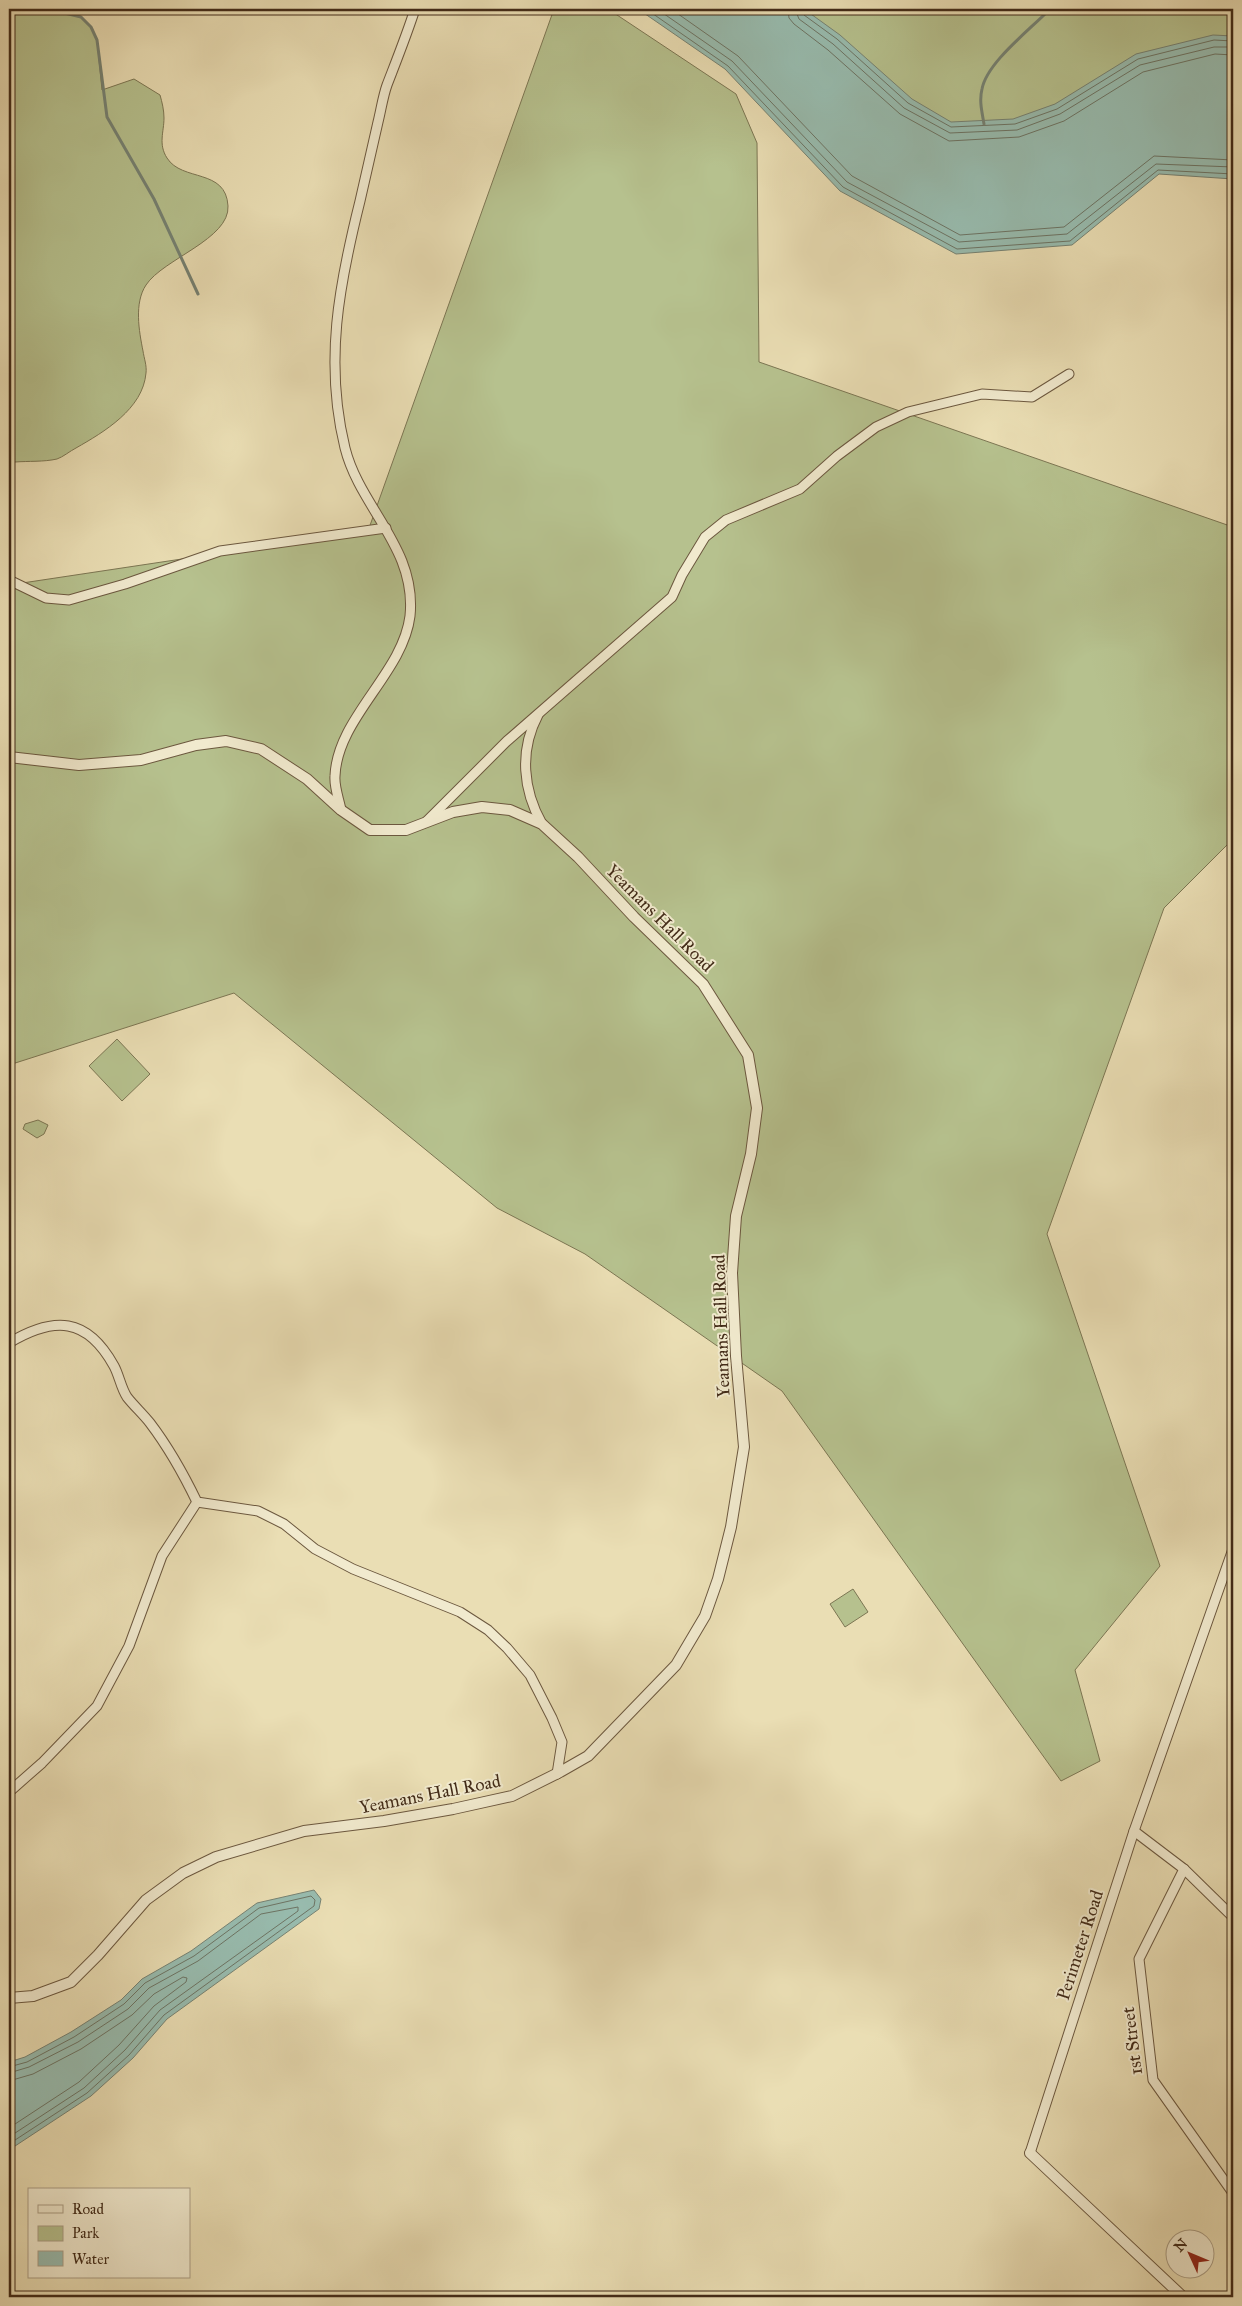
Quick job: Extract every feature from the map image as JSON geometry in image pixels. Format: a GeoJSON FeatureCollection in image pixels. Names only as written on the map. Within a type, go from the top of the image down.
{"type":"FeatureCollection","features":[{"type":"Feature","properties":{"kind":"street"},"geometry":{"type":"LineString","coordinates":[[341,810],[334,779],[336,761],[348,734],[402,643],[410,618],[410,592],[404,566],[386,528],[350,471],[337,415],[334,377],[335,334],[342,275],[387,86],[415,9]]}},
{"type":"Feature","properties":{"kind":"street"},"geometry":{"type":"LineString","coordinates":[[425,823],[540,711],[672,597],[682,575],[705,537],[726,520],[800,489],[837,456],[876,427],[908,412],[982,394],[1032,397],[1069,374]]}},
{"type":"Feature","properties":{"kind":"street"},"geometry":{"type":"LineString","coordinates":[[9,580],[46,598],[69,600],[125,584],[220,551],[386,528]]}},
{"type":"Feature","properties":{"kind":"street"},"geometry":{"type":"LineString","coordinates":[[540,711],[534,722],[525,762],[525,782],[532,806],[542,824]]}},
{"type":"Feature","properties":{"kind":"street","name":"Yeamans Hall Road"},"geometry":{"type":"LineString","coordinates":[[9,757],[79,764],[141,760],[196,745],[226,741],[261,750],[307,779],[341,810],[370,830],[406,830],[453,812],[482,807],[510,810],[542,824],[578,857],[634,917],[703,984],[748,1056],[757,1108],[751,1154],[736,1216],[732,1273],[736,1356],[744,1447],[731,1527],[718,1579],[705,1616],[676,1665],[588,1756],[557,1774],[512,1796],[384,1821],[304,1831],[216,1857],[183,1873],[146,1900],[98,1955],[71,1982],[33,1996],[9,1998]]}},
{"type":"Feature","properties":{"kind":"street"},"geometry":{"type":"LineString","coordinates":[[9,1343],[38,1328],[60,1324],[76,1326],[101,1344],[127,1396],[149,1421],[178,1462],[197,1502]]}},
{"type":"Feature","properties":{"kind":"street"},"geometry":{"type":"LineString","coordinates":[[197,1502],[258,1511],[284,1524],[315,1549],[345,1565],[402,1590],[460,1612],[488,1630],[507,1648],[530,1675],[552,1718],[562,1742],[557,1774]]}},
{"type":"Feature","properties":{"kind":"street"},"geometry":{"type":"LineString","coordinates":[[9,1792],[42,1764],[84,1722],[104,1694],[129,1646],[162,1556],[197,1502]]}},
{"type":"Feature","properties":{"kind":"street","name":"Perimeter Road"},"geometry":{"type":"LineString","coordinates":[[1183,2297],[1030,2153],[1134,1831],[1233,1549]]}},
{"type":"Feature","properties":{"kind":"street"},"geometry":{"type":"LineString","coordinates":[[1134,1831],[1184,1869],[1233,1917]]}},
{"type":"Feature","properties":{"kind":"street","name":"1st Street"},"geometry":{"type":"LineString","coordinates":[[1184,1869],[1139,1959],[1153,2080],[1233,2193]]}},
{"type":"Feature","properties":{"kind":"green space"},"geometry":{"type":"Polygon","coordinates":[[[9,9],[48,9],[81,17],[91,27],[97,40],[102,90],[134,79],[160,95],[164,115],[162,143],[167,158],[183,170],[212,180],[220,186],[225,194],[228,206],[226,218],[218,229],[207,239],[154,275],[142,292],[138,317],[146,370],[143,386],[138,398],[110,427],[59,458],[47,461],[9,461],[9,9]]]}},
{"type":"Feature","properties":{"kind":"green space"},"geometry":{"type":"Polygon","coordinates":[[[554,9],[608,9],[736,94],[757,143],[759,362],[1233,527],[1233,839],[1164,908],[1047,1234],[1160,1566],[1075,1670],[1100,1761],[1061,1781],[782,1391],[585,1254],[497,1208],[234,993],[9,1065],[9,585],[368,531],[554,9]]]}},
{"type":"Feature","properties":{"kind":"green space"},"geometry":{"type":"Polygon","coordinates":[[[759,9],[1233,9],[1233,63],[990,157],[759,9]]]}},
{"type":"Feature","properties":{"kind":"green space"},"geometry":{"type":"Polygon","coordinates":[[[117,1039],[150,1074],[122,1101],[89,1066],[117,1039]]]}},
{"type":"Feature","properties":{"kind":"green space"},"geometry":{"type":"Polygon","coordinates":[[[38,1120],[48,1125],[44,1134],[37,1138],[23,1129],[25,1124],[38,1120]]]}},
{"type":"Feature","properties":{"kind":"green space"},"geometry":{"type":"Polygon","coordinates":[[[853,1589],[868,1612],[845,1627],[830,1604],[853,1589]]]}},
{"type":"Feature","properties":{"kind":"water"},"geometry":{"type":"Polygon","coordinates":[[[638,9],[804,9],[840,35],[912,99],[951,122],[1013,119],[1055,104],[1136,54],[1213,35],[1233,36],[1233,179],[1159,174],[1072,245],[956,254],[840,191],[725,69],[638,9]]]}},
{"type":"Feature","properties":{"kind":"water"},"geometry":{"type":"Polygon","coordinates":[[[314,1890],[321,1899],[319,1909],[167,2019],[133,2058],[91,2096],[9,2150],[9,2062],[25,2057],[71,2032],[121,2000],[142,1979],[191,1951],[257,1903],[314,1890]]]}},
{"type":"Feature","properties":{"kind":"waterway"},"geometry":{"type":"LineString","coordinates":[[48,9],[81,17],[91,27],[97,40],[107,117],[154,199],[198,294]]}},
{"type":"Feature","properties":{"kind":"waterway"},"geometry":{"type":"LineString","coordinates":[[984,124],[981,106],[982,89],[992,68],[1011,46],[1050,9]]}}]}
